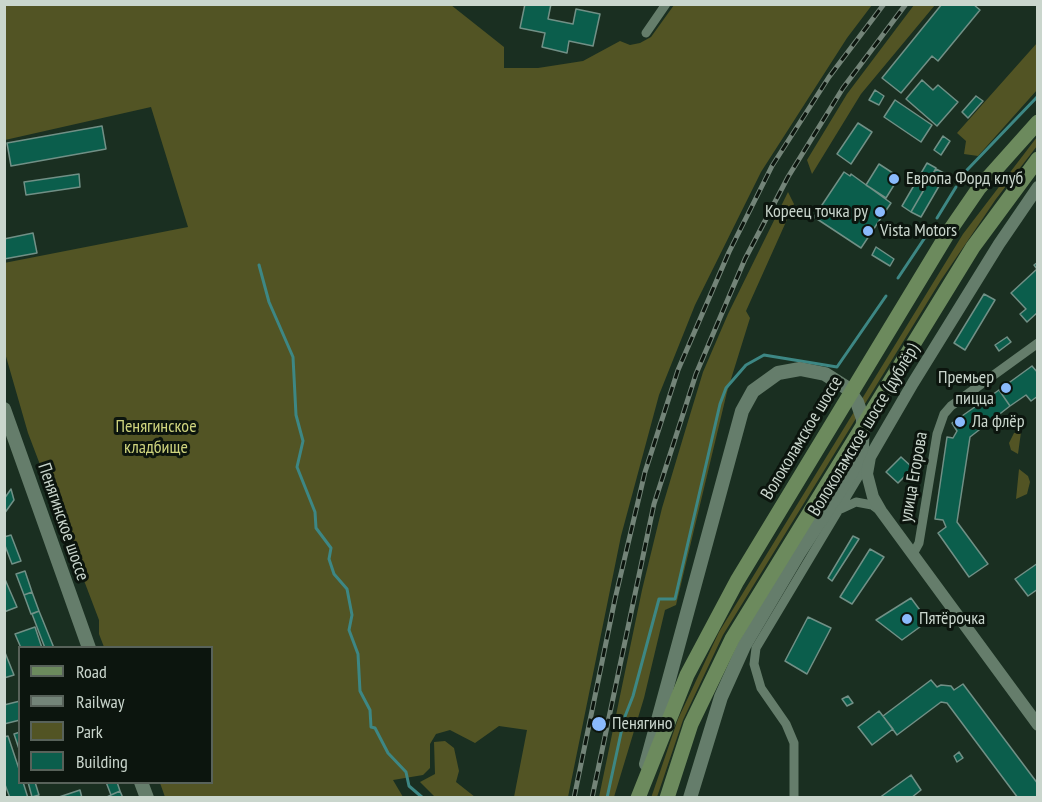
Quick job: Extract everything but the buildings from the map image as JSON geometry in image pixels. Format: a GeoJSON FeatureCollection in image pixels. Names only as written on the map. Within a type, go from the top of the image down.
{"type":"FeatureCollection","features":[{"type":"Feature","properties":{"kind":"main road","name":"Волоколамское шоссе"},"geometry":{"type":"LineString","coordinates":[[640,792],[687,675],[737,581],[948,233],[979,188],[1038,122]]}},
{"type":"Feature","properties":{"kind":"main road"},"geometry":{"type":"LineString","coordinates":[[667,798],[676,765],[707,687],[772,570],[973,247],[1038,159]]}},
{"type":"Feature","properties":{"kind":"main road"},"geometry":{"type":"LineString","coordinates":[[640,792],[657,718],[742,411],[753,391],[778,373],[800,369],[817,371],[833,377],[847,388],[857,402],[863,419],[864,437],[858,460],[758,620],[721,697],[690,798]]}},
{"type":"Feature","properties":{"kind":"main road","name":"Пенягинское шоссе"},"geometry":{"type":"LineString","coordinates":[[4,409],[88,646]]}},
{"type":"Feature","properties":{"kind":"main road"},"geometry":{"type":"LineString","coordinates":[[141,784],[147,798]]}},
{"type":"Feature","properties":{"kind":"street"},"geometry":{"type":"LineString","coordinates":[[646,33],[666,4]]}},
{"type":"Feature","properties":{"kind":"street","name":"Волоколамское шоссе (дублёр)"},"geometry":{"type":"LineString","coordinates":[[794,798],[794,743],[786,724],[768,699],[756,675],[756,648],[982,270],[1038,187]]}},
{"type":"Feature","properties":{"kind":"street","name":"улица Егорова"},"geometry":{"type":"LineString","coordinates":[[913,554],[919,543],[937,434],[944,414],[951,406],[1038,343]]}},
{"type":"Feature","properties":{"kind":"street"},"geometry":{"type":"LineString","coordinates":[[830,478],[895,415]]}},
{"type":"Feature","properties":{"kind":"street"},"geometry":{"type":"LineString","coordinates":[[870,457],[868,484],[881,512],[1038,725]]}},
{"type":"Feature","properties":{"kind":"street"},"geometry":{"type":"LineString","coordinates":[[837,512],[844,506],[856,502],[872,505],[881,512]]}},
{"type":"Feature","properties":{"kind":"green space","name":"Пенягинское кладбище"},"geometry":{"type":"Polygon","coordinates":[[[4,5],[451,5],[504,47],[504,68],[538,68],[583,61],[620,41],[630,45],[640,43],[651,37],[674,5],[872,5],[847,38],[761,172],[695,305],[659,395],[621,536],[568,797],[514,797],[527,730],[499,726],[475,743],[450,730],[436,734],[430,744],[430,768],[423,775],[393,780],[403,797],[165,797],[160,784],[213,784],[213,646],[104,646],[99,634],[99,620],[28,433],[5,353],[4,263],[188,227],[151,107],[5,140],[4,5]]]}},
{"type":"Feature","properties":{"kind":"green space"},"geometry":{"type":"Polygon","coordinates":[[[914,5],[935,5],[861,94],[812,174],[807,160],[847,94],[914,5]]]}},
{"type":"Feature","properties":{"kind":"green space"},"geometry":{"type":"Polygon","coordinates":[[[1037,43],[1037,90],[978,156],[964,154],[966,141],[957,133],[1037,43]]]}},
{"type":"Feature","properties":{"kind":"green space"},"geometry":{"type":"Polygon","coordinates":[[[1037,137],[1037,146],[996,199],[941,280],[723,635],[683,720],[657,797],[651,798],[678,719],[719,632],[963,234],[1037,137]]]}},
{"type":"Feature","properties":{"kind":"green space"},"geometry":{"type":"Polygon","coordinates":[[[788,192],[794,204],[746,311],[750,318],[727,392],[676,605],[665,610],[644,698],[614,797],[599,797],[642,590],[662,508],[703,372],[728,314],[788,192]]]}},
{"type":"Feature","properties":{"kind":"green space"},"geometry":{"type":"Polygon","coordinates":[[[1021,432],[1018,454],[1011,450],[1009,443],[1014,433],[1021,432]]]}},
{"type":"Feature","properties":{"kind":"green space"},"geometry":{"type":"Polygon","coordinates":[[[1019,469],[1028,476],[1030,482],[1027,494],[1016,499],[1019,469]]]}},
{"type":"Feature","properties":{"kind":"green space"},"geometry":{"type":"Polygon","coordinates":[[[445,741],[454,748],[459,771],[456,782],[475,797],[435,797],[420,782],[435,774],[434,742],[445,741]]]}},
{"type":"Feature","properties":{"kind":"waterway"},"geometry":{"type":"LineString","coordinates":[[967,170],[1038,96]]}},
{"type":"Feature","properties":{"kind":"waterway"},"geometry":{"type":"LineString","coordinates":[[937,218],[956,187]]}},
{"type":"Feature","properties":{"kind":"waterway"},"geometry":{"type":"LineString","coordinates":[[898,278],[930,230]]}},
{"type":"Feature","properties":{"kind":"waterway"},"geometry":{"type":"LineString","coordinates":[[259,265],[269,302],[293,357],[296,415],[303,441],[297,467],[315,512],[316,528],[331,548],[329,559],[334,574],[347,589],[352,615],[349,630],[358,654],[360,691],[370,710],[371,727],[375,728],[388,753],[406,772],[409,786],[423,798]]}},
{"type":"Feature","properties":{"kind":"waterway"},"geometry":{"type":"LineString","coordinates":[[607,798],[624,719],[633,696],[659,599],[675,599],[720,404],[726,388],[746,365],[764,355],[837,367],[886,296]]}},
{"type":"Feature","properties":{"kind":"railway"},"geometry":{"type":"LineString","coordinates":[[574,798],[615,599],[645,472],[678,370],[729,252],[772,166],[829,77],[884,4]]}},
{"type":"Feature","properties":{"kind":"railway"},"geometry":{"type":"LineString","coordinates":[[592,798],[654,504],[696,374],[745,259],[788,177],[843,88],[906,4]]}},
{"type":"Feature","properties":{"kind":"place","name":"Европа Форд клуб"},"geometry":{"type":"Point","coordinates":[894,179]}},
{"type":"Feature","properties":{"kind":"place","name":"Кореец точка ру"},"geometry":{"type":"Point","coordinates":[880,212]}},
{"type":"Feature","properties":{"kind":"place","name":"Vista Motors"},"geometry":{"type":"Point","coordinates":[868,231]}},
{"type":"Feature","properties":{"kind":"place","name":"Премьер пицца"},"geometry":{"type":"Point","coordinates":[1006,388]}},
{"type":"Feature","properties":{"kind":"place","name":"Ла флёр"},"geometry":{"type":"Point","coordinates":[960,422]}},
{"type":"Feature","properties":{"kind":"place","name":"Пятёрочка"},"geometry":{"type":"Point","coordinates":[907,619]}},
{"type":"Feature","properties":{"kind":"place","name":"Пенягино"},"geometry":{"type":"Point","coordinates":[599,724]}}]}
